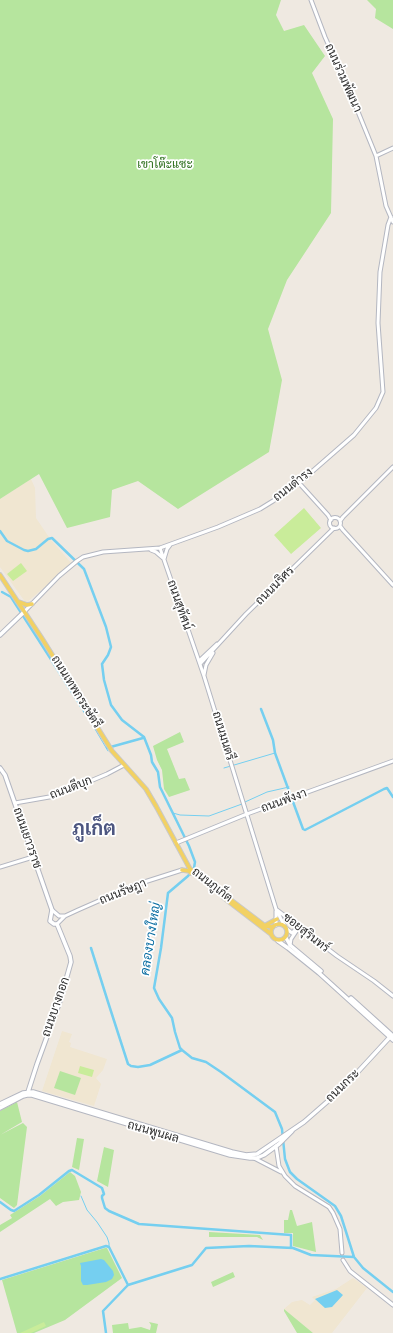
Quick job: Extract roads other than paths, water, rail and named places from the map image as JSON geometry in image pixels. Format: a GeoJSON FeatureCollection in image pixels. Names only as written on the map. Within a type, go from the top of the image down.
{"type":"FeatureCollection","features":[{"type":"Feature","properties":{"kind":"main road","name":"ถนนเทพกระษัตรี"},"geometry":{"type":"LineString","coordinates":[[0,575],[18,602],[22,614],[41,637],[110,748],[143,786],[156,806]]}},
{"type":"Feature","properties":{"kind":"main road"},"geometry":{"type":"LineString","coordinates":[[18,602],[27,605],[32,604]]}},
{"type":"Feature","properties":{"kind":"main road"},"geometry":{"type":"LineString","coordinates":[[0,635],[22,614]]}},
{"type":"Feature","properties":{"kind":"main road","name":"ถนนเยาวราช"},"geometry":{"type":"LineString","coordinates":[[0,768],[5,775],[52,910],[50,921],[57,924]]}},
{"type":"Feature","properties":{"kind":"main road","name":"ถนนภูเก็ต"},"geometry":{"type":"LineString","coordinates":[[156,806],[189,870],[271,934]]}},
{"type":"Feature","properties":{"kind":"main road"},"geometry":{"type":"LineString","coordinates":[[182,870],[186,864]]}},
{"type":"Feature","properties":{"kind":"main road","name":"ถนนรัษฎา"},"geometry":{"type":"LineString","coordinates":[[182,870],[189,870]]}},
{"type":"Feature","properties":{"kind":"main road","name":"ถนนภูเก็ต"},"geometry":{"type":"LineString","coordinates":[[247,914],[265,926]]}},
{"type":"Feature","properties":{"kind":"main road"},"geometry":{"type":"LineString","coordinates":[[265,926],[277,919]]}},
{"type":"Feature","properties":{"kind":"main road","name":"ถนนบางกอก"},"geometry":{"type":"LineString","coordinates":[[28,1093],[71,965],[70,956],[57,924]]}},
{"type":"Feature","properties":{"kind":"main road"},"geometry":{"type":"LineString","coordinates":[[265,926],[284,925],[287,928],[288,935],[286,938],[281,941],[277,941]]}},
{"type":"Feature","properties":{"kind":"main road"},"geometry":{"type":"LineString","coordinates":[[274,926],[271,934],[272,937],[319,973],[392,1036]]}},
{"type":"Feature","properties":{"kind":"main road"},"geometry":{"type":"LineString","coordinates":[[286,938],[290,945],[321,971],[381,1027]]}},
{"type":"Feature","properties":{"kind":"main road","name":"ถนนกระ"},"geometry":{"type":"LineString","coordinates":[[278,1143],[343,1088],[392,1036]]}},
{"type":"Feature","properties":{"kind":"main road"},"geometry":{"type":"LineString","coordinates":[[0,1104],[22,1092],[28,1093]]}},
{"type":"Feature","properties":{"kind":"main road"},"geometry":{"type":"LineString","coordinates":[[0,1108],[28,1093]]}},
{"type":"Feature","properties":{"kind":"main road","name":"ถนนพูนผล"},"geometry":{"type":"LineString","coordinates":[[28,1093],[39,1093],[237,1154],[257,1154],[278,1143]]}},
{"type":"Feature","properties":{"kind":"main road","name":"ถนนพูนผล"},"geometry":{"type":"LineString","coordinates":[[28,1093],[230,1156],[254,1158]]}},
{"type":"Feature","properties":{"kind":"main road"},"geometry":{"type":"LineString","coordinates":[[254,1158],[264,1155],[278,1143]]}},
{"type":"Feature","properties":{"kind":"street","name":"ถนนร่วมพัฒนา"},"geometry":{"type":"LineString","coordinates":[[311,0],[325,37],[376,156],[386,206],[393,222]]}},
{"type":"Feature","properties":{"kind":"street"},"geometry":{"type":"LineString","coordinates":[[376,156],[393,148]]}},
{"type":"Feature","properties":{"kind":"street","name":"ถนนดำรง"},"geometry":{"type":"LineString","coordinates":[[22,614],[59,576],[83,556],[103,552],[160,548],[218,527],[260,509],[273,502],[298,483],[354,435],[376,408],[383,392],[378,323],[380,278],[388,225],[391,217]]}},
{"type":"Feature","properties":{"kind":"street"},"geometry":{"type":"LineString","coordinates":[[298,483],[332,519],[339,520],[393,467]]}},
{"type":"Feature","properties":{"kind":"street","name":"ถนนนริศร"},"geometry":{"type":"LineString","coordinates":[[199,663],[209,651],[220,642],[330,531],[332,527],[330,523],[332,519]]}},
{"type":"Feature","properties":{"kind":"street"},"geometry":{"type":"LineString","coordinates":[[339,520],[339,527]]}},
{"type":"Feature","properties":{"kind":"street"},"geometry":{"type":"LineString","coordinates":[[332,527],[339,527],[343,530],[393,585]]}},
{"type":"Feature","properties":{"kind":"street"},"geometry":{"type":"LineString","coordinates":[[149,549],[156,552],[164,559],[170,545]]}},
{"type":"Feature","properties":{"kind":"street","name":"ถนนสุทัศน์"},"geometry":{"type":"LineString","coordinates":[[160,548],[199,663]]}},
{"type":"Feature","properties":{"kind":"street","name":"ถนนนริศร"},"geometry":{"type":"LineString","coordinates":[[199,663],[216,648],[220,642]]}},
{"type":"Feature","properties":{"kind":"street"},"geometry":{"type":"LineString","coordinates":[[204,676],[209,659],[216,648]]}},
{"type":"Feature","properties":{"kind":"street"},"geometry":{"type":"LineString","coordinates":[[196,653],[201,654],[209,651]]}},
{"type":"Feature","properties":{"kind":"street","name":"ถนนมนตรี"},"geometry":{"type":"LineString","coordinates":[[199,663],[276,909],[284,925]]}},
{"type":"Feature","properties":{"kind":"street","name":"ถนนพังงา"},"geometry":{"type":"LineString","coordinates":[[176,843],[241,816],[393,761]]}},
{"type":"Feature","properties":{"kind":"street","name":"ถนนดีบุก"},"geometry":{"type":"LineString","coordinates":[[15,803],[55,796],[107,774],[124,765]]}},
{"type":"Feature","properties":{"kind":"street"},"geometry":{"type":"LineString","coordinates":[[241,816],[244,805]]}},
{"type":"Feature","properties":{"kind":"street"},"geometry":{"type":"LineString","coordinates":[[178,848],[183,840]]}},
{"type":"Feature","properties":{"kind":"street"},"geometry":{"type":"LineString","coordinates":[[0,867],[33,857]]}},
{"type":"Feature","properties":{"kind":"street","name":"ถนนรัษฎา"},"geometry":{"type":"LineString","coordinates":[[65,916],[135,885],[182,870]]}},
{"type":"Feature","properties":{"kind":"street","name":"ถนนมนตรี"},"geometry":{"type":"LineString","coordinates":[[274,926],[277,919],[276,909]]}},
{"type":"Feature","properties":{"kind":"street","name":"ซอยสุรินทร์"},"geometry":{"type":"LineString","coordinates":[[276,909],[337,956],[393,996]]}},
{"type":"Feature","properties":{"kind":"street"},"geometry":{"type":"LineString","coordinates":[[52,910],[59,916],[65,916]]}},
{"type":"Feature","properties":{"kind":"street"},"geometry":{"type":"LineString","coordinates":[[57,924],[65,916]]}},
{"type":"Feature","properties":{"kind":"street"},"geometry":{"type":"LineString","coordinates":[[287,928],[292,933],[299,927]]}},
{"type":"Feature","properties":{"kind":"street"},"geometry":{"type":"LineString","coordinates":[[290,945],[291,939],[299,927]]}},
{"type":"Feature","properties":{"kind":"street"},"geometry":{"type":"LineString","coordinates":[[286,938],[291,939]]}},
{"type":"Feature","properties":{"kind":"street"},"geometry":{"type":"LineString","coordinates":[[278,1143],[278,1164],[283,1173],[295,1186],[332,1210],[339,1226],[342,1254]]}},
{"type":"Feature","properties":{"kind":"street"},"geometry":{"type":"LineString","coordinates":[[254,1158],[283,1173]]}},
{"type":"Feature","properties":{"kind":"street"},"geometry":{"type":"LineString","coordinates":[[343,1260],[350,1270],[393,1305]]}},
{"type":"Feature","properties":{"kind":"water"},"geometry":{"type":"Polygon","coordinates":[[[101,1259],[104,1260],[113,1271],[114,1275],[112,1279],[106,1282],[83,1285],[81,1281],[80,1263],[101,1259]]]}},
{"type":"Feature","properties":{"kind":"water"},"geometry":{"type":"Polygon","coordinates":[[[337,1290],[343,1295],[332,1307],[325,1308],[315,1299],[337,1290]]]}},
{"type":"Feature","properties":{"kind":"waterway","name":"คลองบางใหญ่"},"geometry":{"type":"LineString","coordinates":[[0,531],[7,541],[28,551],[36,549],[48,539],[52,538],[84,569],[106,627],[111,647],[102,664],[104,680],[111,705],[122,720],[144,737],[152,762],[158,772],[160,787],[189,846],[195,862],[194,868],[188,876],[168,893],[154,988],[159,999],[172,1018],[180,1048],[192,1058],[206,1062],[221,1072],[275,1112],[282,1129],[285,1159],[290,1172],[297,1179],[335,1206],[341,1216],[354,1257],[363,1268],[393,1292]]}},
{"type":"Feature","properties":{"kind":"waterway"},"geometry":{"type":"LineString","coordinates":[[2,592],[11,597],[86,714]]}},
{"type":"Feature","properties":{"kind":"waterway"},"geometry":{"type":"LineString","coordinates":[[261,709],[273,740],[275,753],[303,829],[305,830],[384,789],[387,788],[393,797]]}},
{"type":"Feature","properties":{"kind":"waterway"},"geometry":{"type":"LineString","coordinates":[[86,714],[108,751]]}},
{"type":"Feature","properties":{"kind":"waterway"},"geometry":{"type":"LineString","coordinates":[[107,748],[143,738]]}},
{"type":"Feature","properties":{"kind":"waterway"},"geometry":{"type":"LineString","coordinates":[[224,768],[275,753]]}},
{"type":"Feature","properties":{"kind":"waterway"},"geometry":{"type":"LineString","coordinates":[[245,802],[267,792],[289,787]]}},
{"type":"Feature","properties":{"kind":"waterway"},"geometry":{"type":"LineString","coordinates":[[173,813],[180,815],[209,816],[242,804]]}},
{"type":"Feature","properties":{"kind":"waterway"},"geometry":{"type":"LineString","coordinates":[[91,948],[128,1064],[138,1067],[150,1065],[182,1050]]}},
{"type":"Feature","properties":{"kind":"waterway"},"geometry":{"type":"LineString","coordinates":[[0,1202],[14,1211],[39,1195],[72,1170],[102,1188],[104,1194],[102,1198],[105,1208],[139,1224],[291,1235],[291,1248]]}},
{"type":"Feature","properties":{"kind":"waterway"},"geometry":{"type":"LineString","coordinates":[[81,1196],[87,1210],[107,1237],[109,1247]]}},
{"type":"Feature","properties":{"kind":"waterway"},"geometry":{"type":"LineString","coordinates":[[0,1279],[106,1246],[109,1247],[128,1285]]}},
{"type":"Feature","properties":{"kind":"waterway"},"geometry":{"type":"LineString","coordinates":[[106,1333],[103,1311],[128,1285],[192,1265],[206,1248],[249,1246],[293,1248],[311,1255],[354,1257]]}},
{"type":"Feature","properties":{"kind":"district","name":"ภูเก็ต"},"geometry":{"type":"Point","coordinates":[94,830]}},
{"type":"Feature","properties":{"kind":"park label","name":"เขาโต๊ะแซะ"},"geometry":{"type":"Point","coordinates":[165,165]}}]}
